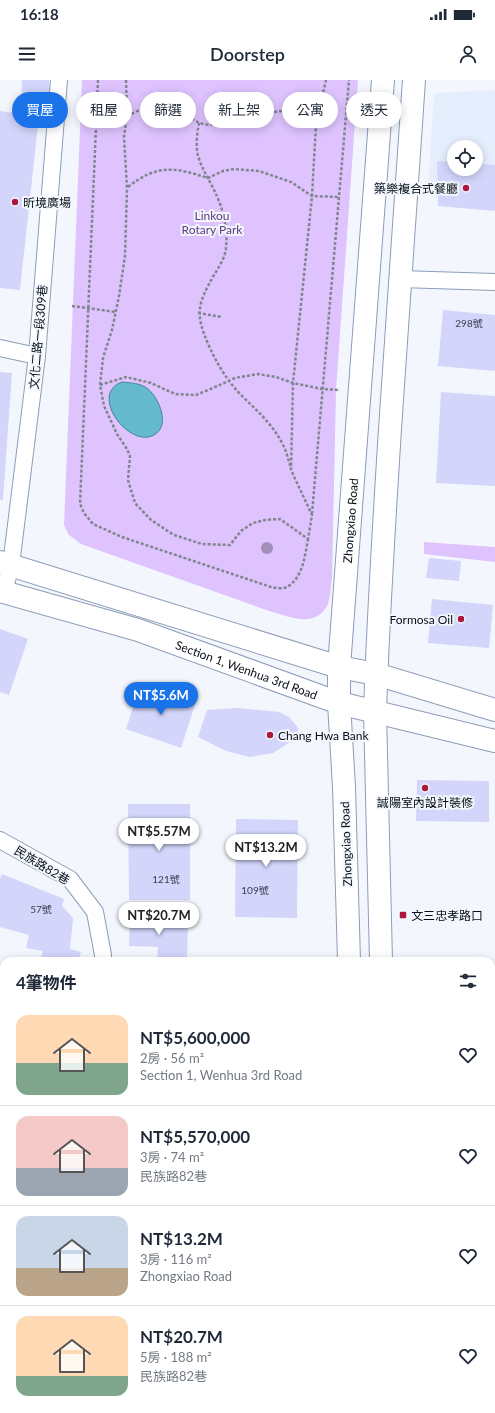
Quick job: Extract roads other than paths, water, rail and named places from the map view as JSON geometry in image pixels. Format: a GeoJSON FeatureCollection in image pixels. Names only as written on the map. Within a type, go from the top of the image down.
{"type":"FeatureCollection","features":[{"type":"Feature","properties":{"kind":"street","name":"文化二路一段309巷"},"geometry":{"type":"LineString","coordinates":[[2,591],[5,563],[38,356],[59,80]]}},
{"type":"Feature","properties":{"kind":"street","name":"Zhongxiao Road"},"geometry":{"type":"LineString","coordinates":[[349,957],[344,787],[339,703],[339,667],[384,80]]}},
{"type":"Feature","properties":{"kind":"street"},"geometry":{"type":"LineString","coordinates":[[380,957],[375,712],[376,674],[400,279],[414,80]]}},
{"type":"Feature","properties":{"kind":"street"},"geometry":{"type":"LineString","coordinates":[[400,279],[495,282]]}},
{"type":"Feature","properties":{"kind":"street"},"geometry":{"type":"LineString","coordinates":[[0,348],[38,356]]}},
{"type":"Feature","properties":{"kind":"street"},"geometry":{"type":"LineString","coordinates":[[5,563],[339,667],[376,674],[495,710]]}},
{"type":"Feature","properties":{"kind":"street","name":"Section 1, Wenhua 3rd Road"},"geometry":{"type":"LineString","coordinates":[[2,591],[138,630],[339,703],[495,740]]}},
{"type":"Feature","properties":{"kind":"street","name":"民族路82巷"},"geometry":{"type":"LineString","coordinates":[[0,840],[70,879],[95,912],[103,957]]}},
{"type":"Feature","properties":{"kind":"water"},"geometry":{"type":"Polygon","coordinates":[[[122,382],[136,384],[148,389],[156,399],[162,412],[162,425],[159,431],[154,435],[144,437],[134,434],[124,428],[116,418],[111,408],[109,397],[113,388],[122,382]]]}},
{"type":"Feature","properties":{"kind":"place","name":"築樂複合式餐廳"},"geometry":{"type":"Point","coordinates":[466,188]}},
{"type":"Feature","properties":{"kind":"place","name":"昕境廣場"},"geometry":{"type":"Point","coordinates":[15,202]}},
{"type":"Feature","properties":{"kind":"place","name":"Formosa Oil"},"geometry":{"type":"Point","coordinates":[461,619]}},
{"type":"Feature","properties":{"kind":"place","name":"Chang Hwa Bank"},"geometry":{"type":"Point","coordinates":[270,735]}},
{"type":"Feature","properties":{"kind":"place","name":"誠陽室內設計裝修"},"geometry":{"type":"Point","coordinates":[425,788]}},
{"type":"Feature","properties":{"kind":"place","name":"文三忠孝路口"},"geometry":{"type":"Point","coordinates":[403,915]}},
{"type":"Feature","properties":{"kind":"park label","name":"Linkou Rotary Park"},"geometry":{"type":"Point","coordinates":[212,222]}}]}
